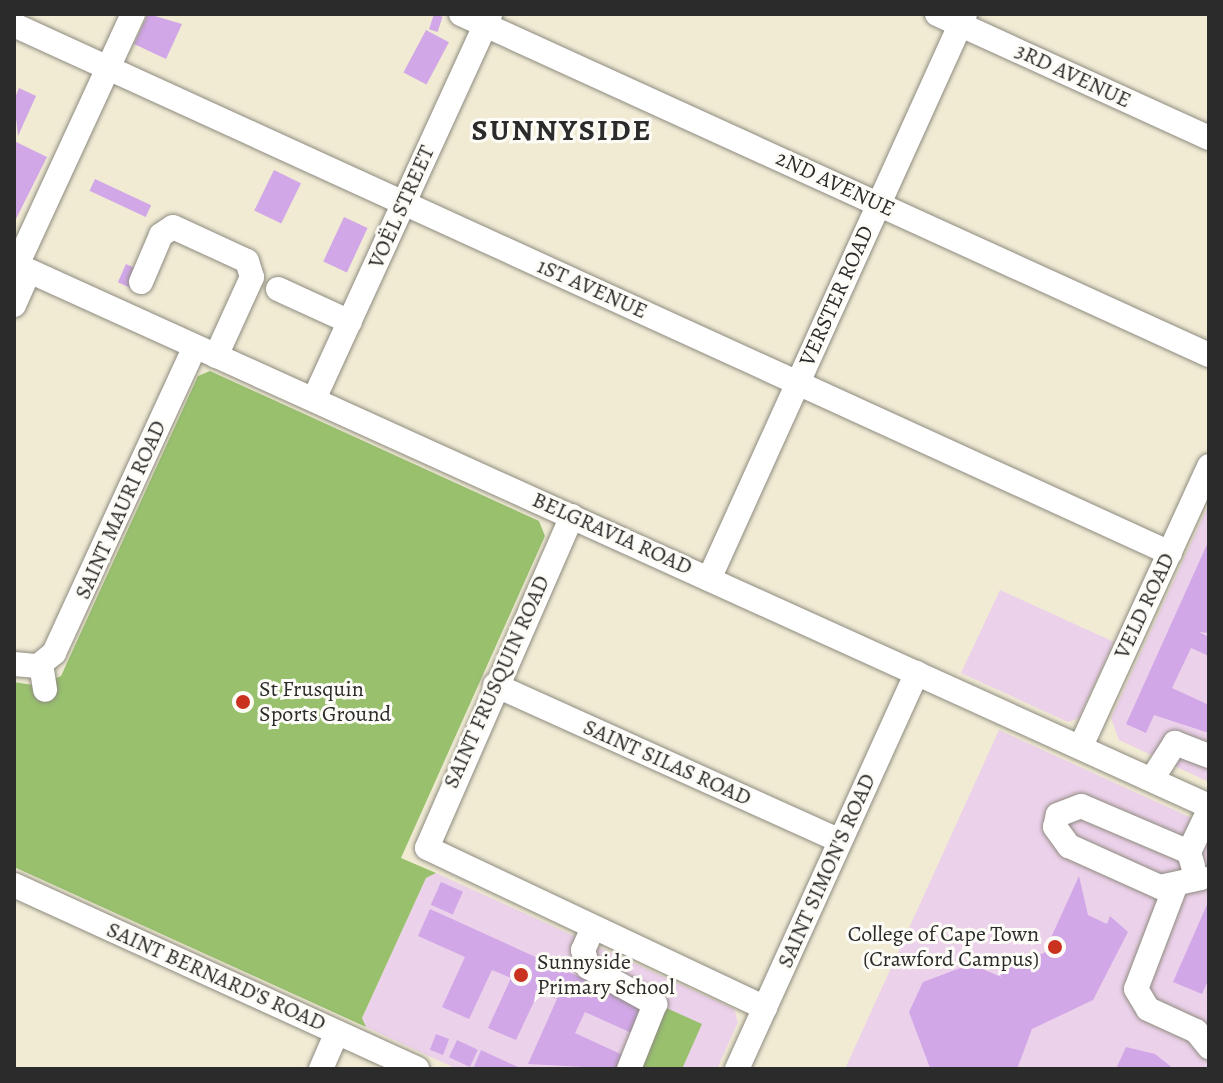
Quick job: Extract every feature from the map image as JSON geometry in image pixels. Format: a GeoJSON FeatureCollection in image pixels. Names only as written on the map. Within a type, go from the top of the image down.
{"type":"FeatureCollection","features":[{"type":"Feature","properties":{"kind":"street"},"geometry":{"type":"LineString","coordinates":[[14,305],[20,267],[133,14]]}},
{"type":"Feature","properties":{"kind":"street","name":"2ND AVENUE"},"geometry":{"type":"LineString","coordinates":[[461,14],[488,20],[1209,355]]}},
{"type":"Feature","properties":{"kind":"street","name":"3RD AVENUE"},"geometry":{"type":"LineString","coordinates":[[937,14],[963,19],[1209,138]]}},
{"type":"Feature","properties":{"kind":"street","name":"VERSTER ROAD"},"geometry":{"type":"LineString","coordinates":[[709,579],[963,19]]}},
{"type":"Feature","properties":{"kind":"street","name":"VOËL STREET"},"geometry":{"type":"LineString","coordinates":[[314,399],[488,20]]}},
{"type":"Feature","properties":{"kind":"street","name":"1ST AVENUE"},"geometry":{"type":"LineString","coordinates":[[14,25],[1170,553]]}},
{"type":"Feature","properties":{"kind":"street","name":"SAINT MAURI ROAD"},"geometry":{"type":"LineString","coordinates":[[31,665],[67,631],[206,352],[252,277],[247,261],[173,227],[161,235],[141,282]]}},
{"type":"Feature","properties":{"kind":"street","name":"BELGRAVIA ROAD"},"geometry":{"type":"LineString","coordinates":[[20,267],[1081,746],[1209,808]]}},
{"type":"Feature","properties":{"kind":"street"},"geometry":{"type":"LineString","coordinates":[[278,289],[350,322]]}},
{"type":"Feature","properties":{"kind":"street","name":"VELD ROAD"},"geometry":{"type":"LineString","coordinates":[[1081,746],[1209,466]]}},
{"type":"Feature","properties":{"kind":"street","name":"SAINT FRUSQUIN ROAD"},"geometry":{"type":"LineString","coordinates":[[572,516],[495,685],[427,848],[592,930]]}},
{"type":"Feature","properties":{"kind":"street"},"geometry":{"type":"LineString","coordinates":[[31,665],[45,690]]}},
{"type":"Feature","properties":{"kind":"street","name":"SAINT SIMON'S ROAD"},"geometry":{"type":"LineString","coordinates":[[737,1069],[917,673]]}},
{"type":"Feature","properties":{"kind":"street","name":"SAINT SILAS ROAD"},"geometry":{"type":"LineString","coordinates":[[495,685],[839,840]]}},
{"type":"Feature","properties":{"kind":"street"},"geometry":{"type":"LineString","coordinates":[[1152,779],[1175,743],[1209,756]]}},
{"type":"Feature","properties":{"kind":"street"},"geometry":{"type":"LineString","coordinates":[[1081,806],[1189,852],[1205,879],[1175,887],[1069,846],[1059,837],[1058,815],[1081,806]]}},
{"type":"Feature","properties":{"kind":"street"},"geometry":{"type":"LineString","coordinates":[[1189,852],[1209,808]]}},
{"type":"Feature","properties":{"kind":"street","name":"SAINT BERNARD'S ROAD"},"geometry":{"type":"LineString","coordinates":[[14,885],[417,1069]]}},
{"type":"Feature","properties":{"kind":"street"},"geometry":{"type":"LineString","coordinates":[[1175,887],[1136,989],[1148,1009],[1196,1031],[1209,1047]]}},
{"type":"Feature","properties":{"kind":"street"},"geometry":{"type":"LineString","coordinates":[[629,1069],[655,1004],[588,967],[583,950],[592,930],[765,1008]]}},
{"type":"Feature","properties":{"kind":"street"},"geometry":{"type":"LineString","coordinates":[[321,1069],[337,1032]]}},
{"type":"Feature","properties":{"kind":"shaded area"},"geometry":{"type":"Polygon","coordinates":[[[1209,504],[1209,782],[1119,740],[1111,718],[1209,504]]]}},
{"type":"Feature","properties":{"kind":"shaded area"},"geometry":{"type":"Polygon","coordinates":[[[1000,590],[1114,642],[1079,718],[1068,722],[961,673],[1000,590]]]}},
{"type":"Feature","properties":{"kind":"shaded area","name":"College of Cape Town (Crawford Campus)"},"geometry":{"type":"Polygon","coordinates":[[[999,730],[1209,826],[1209,1069],[845,1069],[999,730]]]}},
{"type":"Feature","properties":{"kind":"shaded area","name":"Sunnyside Primary School"},"geometry":{"type":"Polygon","coordinates":[[[436,873],[734,1009],[738,1022],[717,1069],[457,1069],[366,1027],[362,1018],[426,878],[436,873]]]}},
{"type":"Feature","properties":{"kind":"green space","name":"St Frusquin Sports Ground"},"geometry":{"type":"Polygon","coordinates":[[[210,371],[539,521],[545,536],[401,858],[436,873],[426,878],[362,1018],[366,1027],[14,867],[14,682],[39,686],[61,676],[198,376],[210,371]]]}},
{"type":"Feature","properties":{"kind":"green space"},"geometry":{"type":"Polygon","coordinates":[[[662,1006],[702,1024],[682,1069],[634,1069],[662,1006]]]}},
{"type":"Feature","properties":{"kind":"building"},"geometry":{"type":"Polygon","coordinates":[[[148,14],[182,24],[166,59],[134,44],[148,14]]]}},
{"type":"Feature","properties":{"kind":"building"},"geometry":{"type":"Polygon","coordinates":[[[434,14],[443,17],[438,32],[429,29],[434,14]]]}},
{"type":"Feature","properties":{"kind":"building"},"geometry":{"type":"Polygon","coordinates":[[[426,30],[449,42],[426,85],[403,72],[426,30]]]}},
{"type":"Feature","properties":{"kind":"building"},"geometry":{"type":"Polygon","coordinates":[[[19,88],[36,96],[18,136],[14,100],[19,88]]]}},
{"type":"Feature","properties":{"kind":"building"},"geometry":{"type":"Polygon","coordinates":[[[14,141],[47,157],[14,223],[14,141]]]}},
{"type":"Feature","properties":{"kind":"building"},"geometry":{"type":"Polygon","coordinates":[[[274,170],[301,183],[281,224],[254,210],[274,170]]]}},
{"type":"Feature","properties":{"kind":"building"},"geometry":{"type":"Polygon","coordinates":[[[95,179],[151,205],[146,217],[90,191],[95,179]]]}},
{"type":"Feature","properties":{"kind":"building"},"geometry":{"type":"Polygon","coordinates":[[[344,217],[368,228],[347,272],[323,261],[344,217]]]}},
{"type":"Feature","properties":{"kind":"building"},"geometry":{"type":"Polygon","coordinates":[[[126,264],[142,271],[133,289],[118,282],[126,264]]]}},
{"type":"Feature","properties":{"kind":"building"},"geometry":{"type":"Polygon","coordinates":[[[1209,540],[1209,633],[1199,632],[1209,637],[1209,656],[1191,648],[1172,688],[1209,705],[1209,733],[1154,715],[1146,733],[1126,724],[1209,540]]]}},
{"type":"Feature","properties":{"kind":"building"},"geometry":{"type":"Polygon","coordinates":[[[1079,876],[1088,915],[1107,924],[1110,916],[1128,932],[1093,1000],[1032,1029],[1017,1069],[930,1068],[909,1012],[923,982],[971,964],[1001,977],[999,971],[1044,953],[1079,876]]]}},
{"type":"Feature","properties":{"kind":"building"},"geometry":{"type":"Polygon","coordinates":[[[441,882],[463,892],[453,915],[431,905],[441,882]]]}},
{"type":"Feature","properties":{"kind":"building"},"geometry":{"type":"Polygon","coordinates":[[[1209,900],[1209,978],[1202,994],[1173,982],[1209,900]]]}},
{"type":"Feature","properties":{"kind":"building"},"geometry":{"type":"Polygon","coordinates":[[[430,909],[648,1008],[636,1035],[585,1012],[575,1033],[627,1057],[622,1069],[528,1064],[557,999],[539,991],[516,1040],[488,1028],[511,978],[492,970],[469,1019],[442,1007],[465,957],[418,936],[430,909]]]}},
{"type":"Feature","properties":{"kind":"building"},"geometry":{"type":"Polygon","coordinates":[[[436,1034],[449,1039],[443,1055],[430,1050],[436,1034]]]}},
{"type":"Feature","properties":{"kind":"building"},"geometry":{"type":"Polygon","coordinates":[[[457,1040],[478,1050],[470,1067],[449,1057],[457,1040]]]}},
{"type":"Feature","properties":{"kind":"building"},"geometry":{"type":"Polygon","coordinates":[[[1126,1047],[1155,1054],[1174,1069],[1116,1069],[1126,1047]]]}},
{"type":"Feature","properties":{"kind":"building"},"geometry":{"type":"Polygon","coordinates":[[[481,1050],[522,1069],[473,1069],[481,1050]]]}},
{"type":"Feature","properties":{"kind":"place","name":"St Frusquin Sports Ground"},"geometry":{"type":"Point","coordinates":[243,702]}},
{"type":"Feature","properties":{"kind":"place","name":"College of Cape Town (Crawford Campus)"},"geometry":{"type":"Point","coordinates":[1055,947]}},
{"type":"Feature","properties":{"kind":"place","name":"Sunnyside Primary School"},"geometry":{"type":"Point","coordinates":[521,975]}},
{"type":"Feature","properties":{"kind":"district","name":"SUNNYSIDE"},"geometry":{"type":"Point","coordinates":[562,130]}}]}
